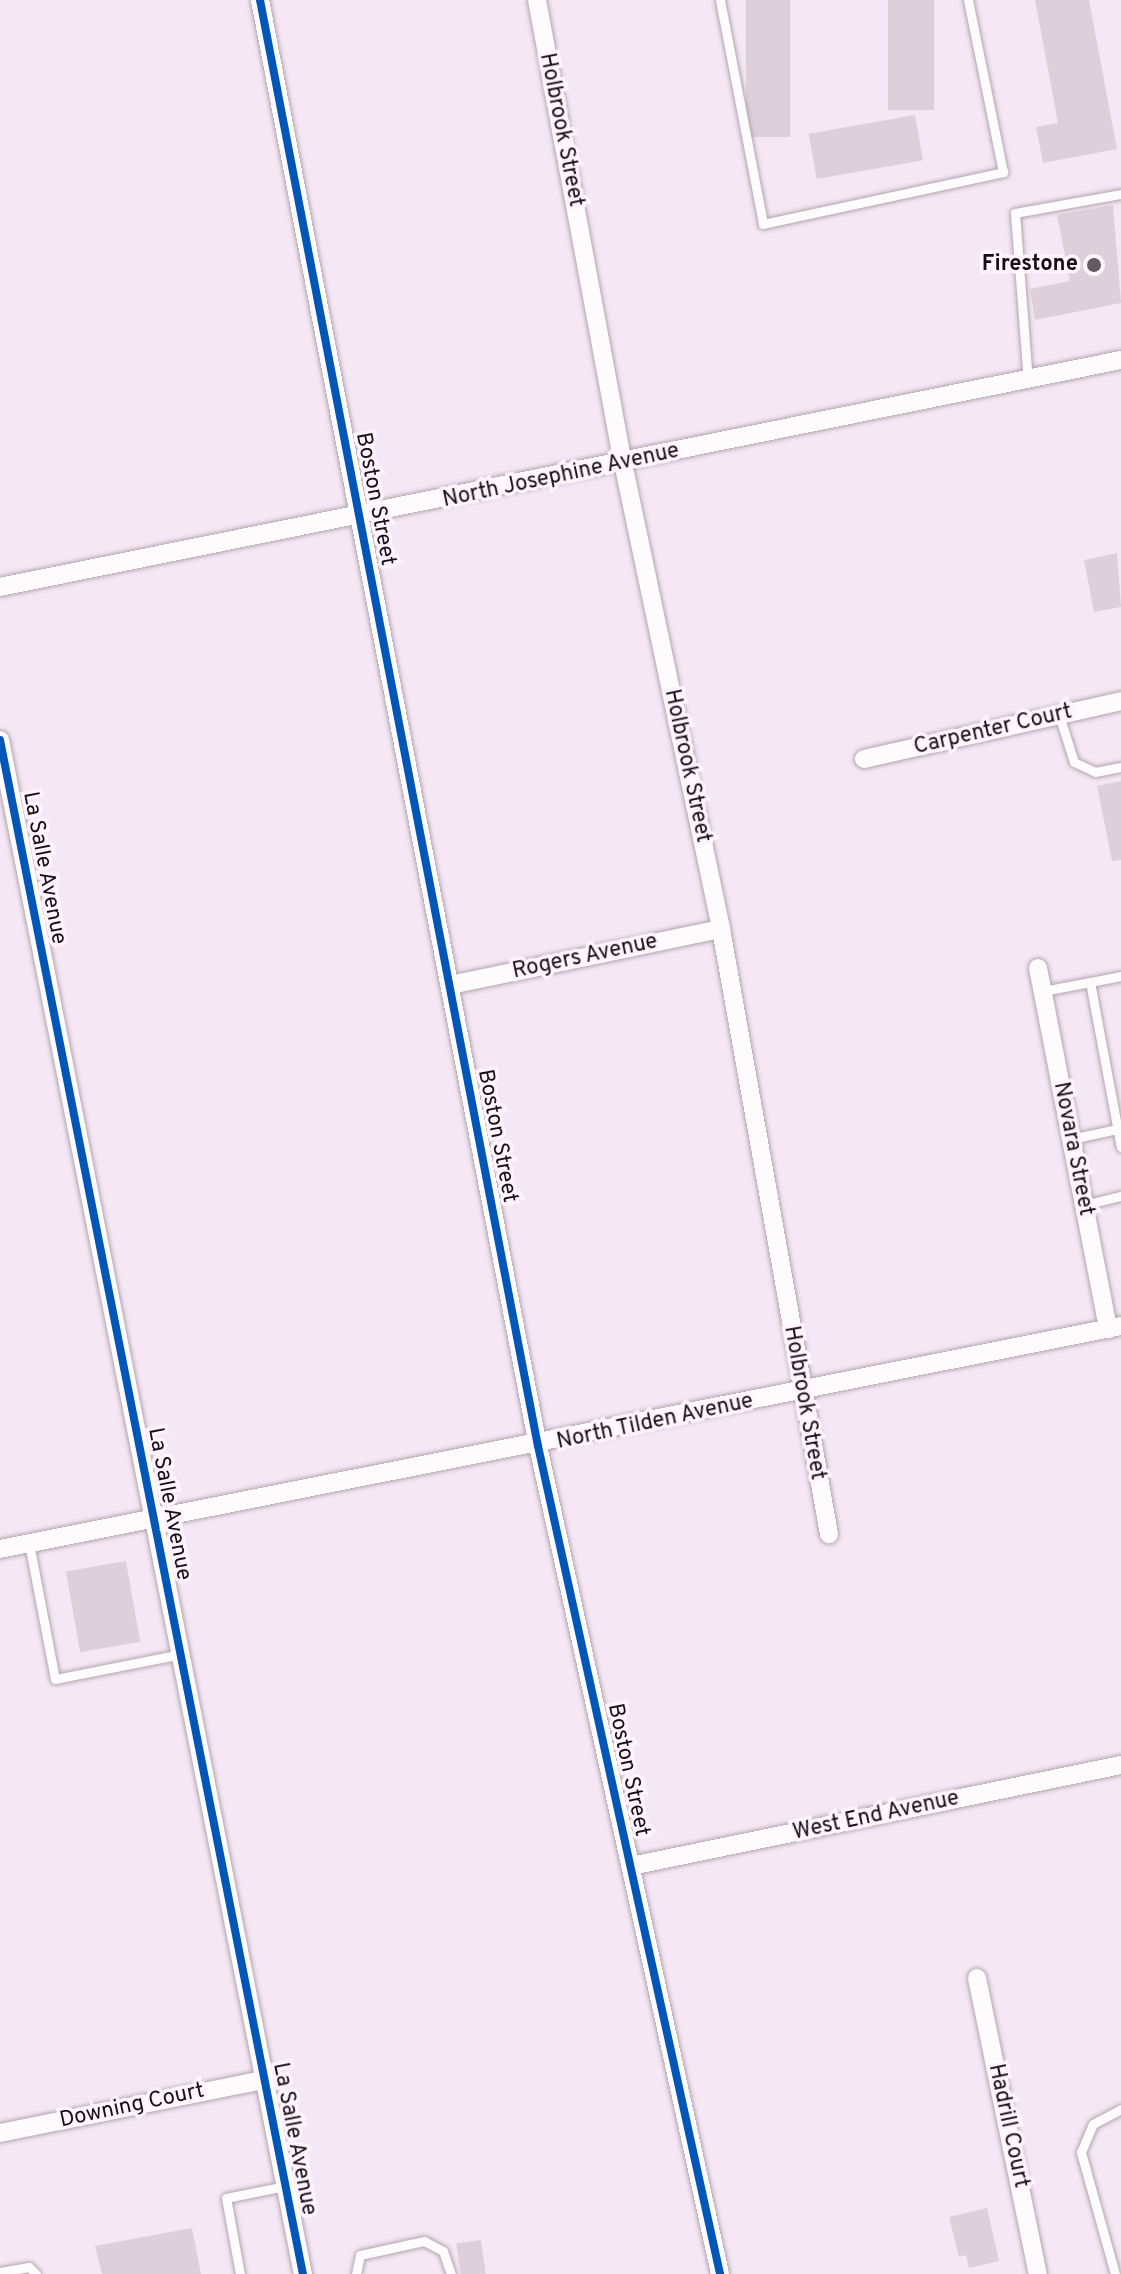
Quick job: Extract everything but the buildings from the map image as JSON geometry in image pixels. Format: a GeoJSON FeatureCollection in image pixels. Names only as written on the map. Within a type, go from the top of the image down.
{"type":"FeatureCollection","features":[{"type":"Feature","properties":{"kind":"street","name":"Boston Street"},"geometry":{"type":"LineString","coordinates":[[260,0],[538,1446],[720,2274]]}},
{"type":"Feature","properties":{"kind":"street","name":"Holbrook Street"},"geometry":{"type":"LineString","coordinates":[[537,0],[623,463],[721,929],[829,1534]]}},
{"type":"Feature","properties":{"kind":"street","name":"North Josephine Avenue"},"geometry":{"type":"LineString","coordinates":[[0,587],[1028,382],[1121,360]]}},
{"type":"Feature","properties":{"kind":"street","name":"Carpenter Court"},"geometry":{"type":"LineString","coordinates":[[864,759],[1121,701]]}},
{"type":"Feature","properties":{"kind":"street","name":"La Salle Avenue"},"geometry":{"type":"LineString","coordinates":[[0,740],[303,2274]]}},
{"type":"Feature","properties":{"kind":"street","name":"Rogers Avenue"},"geometry":{"type":"LineString","coordinates":[[450,985],[721,929]]}},
{"type":"Feature","properties":{"kind":"street","name":"Novara Street"},"geometry":{"type":"LineString","coordinates":[[1038,968],[1084,1205],[1114,1328]]}},
{"type":"Feature","properties":{"kind":"street","name":"North Tilden Avenue"},"geometry":{"type":"LineString","coordinates":[[0,1549],[538,1446],[1114,1328]]}},
{"type":"Feature","properties":{"kind":"street","name":"West End Avenue"},"geometry":{"type":"LineString","coordinates":[[631,1866],[1121,1765]]}},
{"type":"Feature","properties":{"kind":"street","name":"Hadrill Court"},"geometry":{"type":"LineString","coordinates":[[977,1978],[1038,2274]]}},
{"type":"Feature","properties":{"kind":"street","name":"Downing Court"},"geometry":{"type":"LineString","coordinates":[[0,2133],[264,2080]]}},
{"type":"Feature","properties":{"kind":"lane"},"geometry":{"type":"LineString","coordinates":[[720,0],[763,224],[1003,172],[968,0]]}},
{"type":"Feature","properties":{"kind":"lane"},"geometry":{"type":"LineString","coordinates":[[1028,382],[1015,213],[1121,194]]}},
{"type":"Feature","properties":{"kind":"lane"},"geometry":{"type":"LineString","coordinates":[[1059,715],[1074,762],[1095,772],[1121,767]]}},
{"type":"Feature","properties":{"kind":"lane"},"geometry":{"type":"LineString","coordinates":[[1043,991],[1121,976]]}},
{"type":"Feature","properties":{"kind":"lane"},"geometry":{"type":"LineString","coordinates":[[1090,982],[1121,1147]]}},
{"type":"Feature","properties":{"kind":"lane"},"geometry":{"type":"LineString","coordinates":[[1071,1139],[1117,1129]]}},
{"type":"Feature","properties":{"kind":"lane"},"geometry":{"type":"LineString","coordinates":[[1084,1205],[1121,1196]]}},
{"type":"Feature","properties":{"kind":"lane"},"geometry":{"type":"LineString","coordinates":[[29,1543],[55,1679],[181,1654]]}},
{"type":"Feature","properties":{"kind":"lane"},"geometry":{"type":"LineString","coordinates":[[1115,2274],[1081,2152],[1093,2124],[1121,2109]]}},
{"type":"Feature","properties":{"kind":"lane"},"geometry":{"type":"LineString","coordinates":[[240,2274],[226,2198],[285,2186]]}},
{"type":"Feature","properties":{"kind":"lane"},"geometry":{"type":"LineString","coordinates":[[356,2274],[360,2255],[424,2241],[443,2251],[451,2274]]}},
{"type":"Feature","properties":{"kind":"lane"},"geometry":{"type":"LineString","coordinates":[[0,2272],[29,2267],[36,2274]]}},
{"type":"Feature","properties":{"kind":"cycle path"},"geometry":{"type":"LineString","coordinates":[[260,0],[538,1446],[720,2274]]}},
{"type":"Feature","properties":{"kind":"cycle path"},"geometry":{"type":"LineString","coordinates":[[0,740],[303,2274]]}},
{"type":"Feature","properties":{"kind":"place","name":"Firestone"},"geometry":{"type":"Point","coordinates":[1094,265]}}]}
